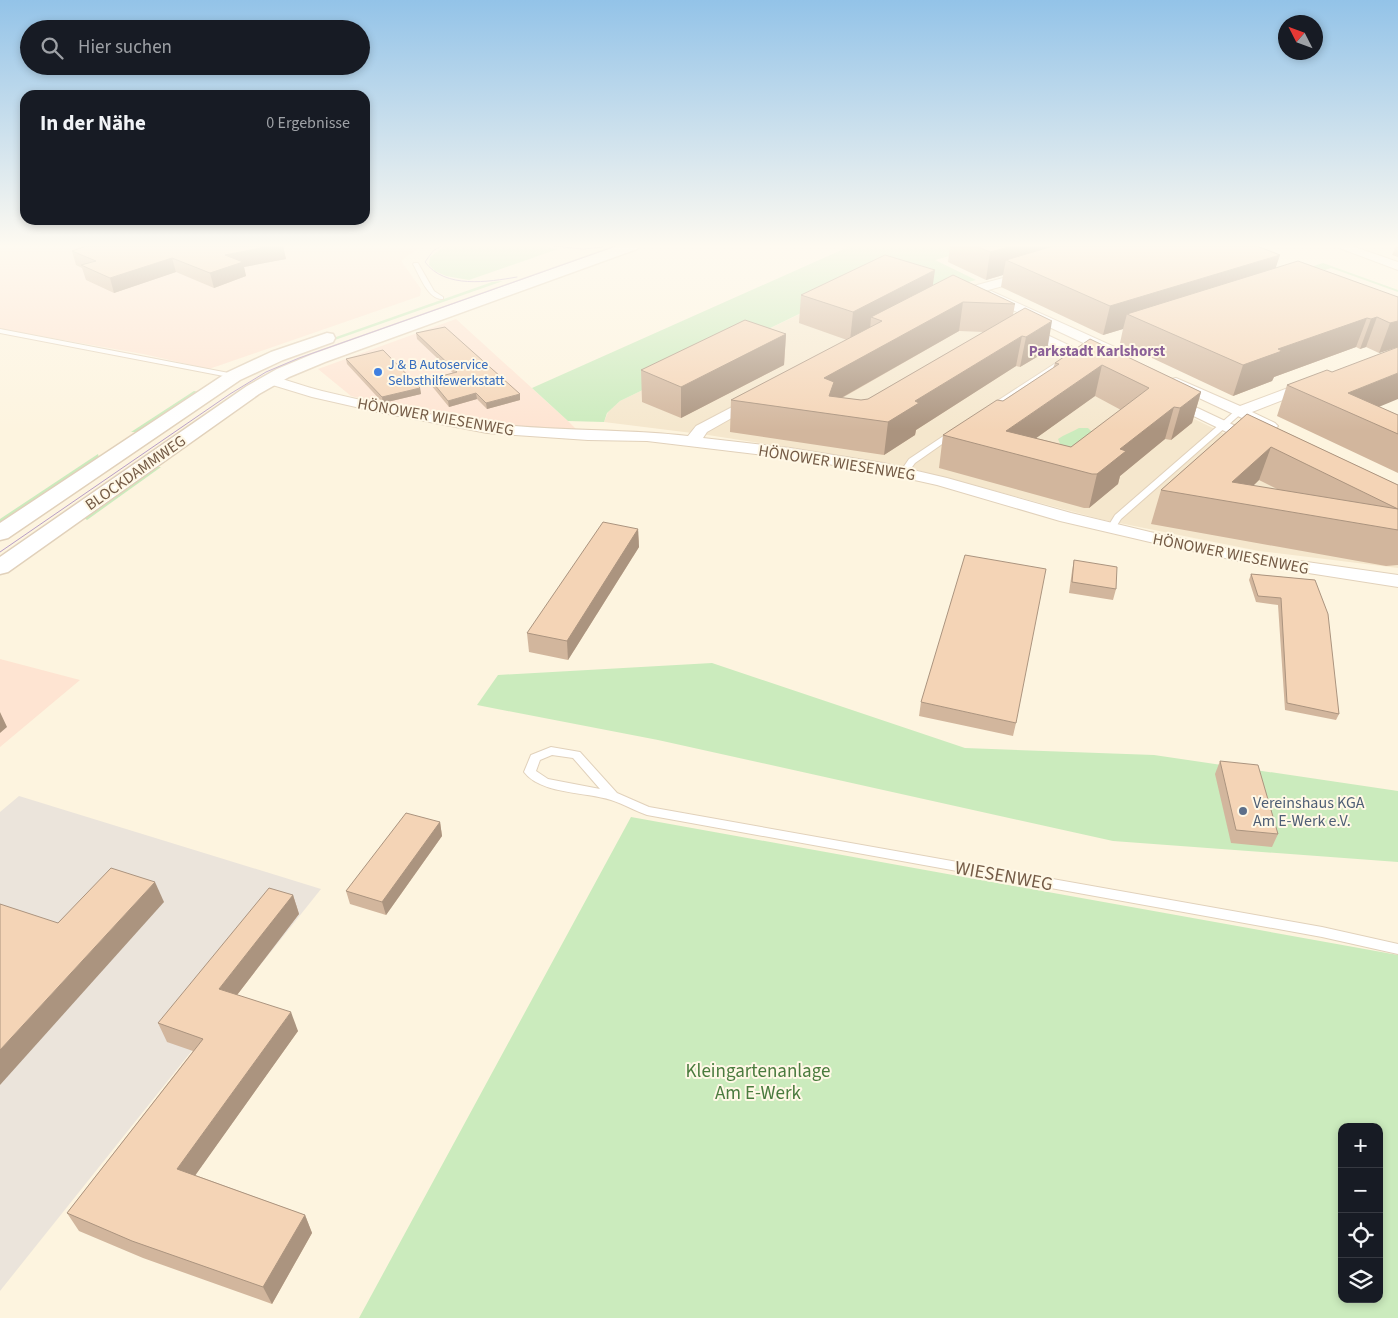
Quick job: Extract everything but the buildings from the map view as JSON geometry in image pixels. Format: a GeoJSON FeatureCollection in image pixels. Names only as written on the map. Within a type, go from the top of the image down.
{"type":"FeatureCollection","features":[{"type":"Feature","properties":{"kind":"street","name":"BLOCKDAMMWEG"},"geometry":{"type":"LineString","coordinates":[[0,567],[253,390],[319,358],[460,308]]}},
{"type":"Feature","properties":{"kind":"street"},"geometry":{"type":"LineString","coordinates":[[1019,308],[1124,357]]}},
{"type":"Feature","properties":{"kind":"street"},"geometry":{"type":"LineString","coordinates":[[1008,321],[1109,370]]}},
{"type":"Feature","properties":{"kind":"street","name":"BLOCKDAMMWEG"},"geometry":{"type":"LineString","coordinates":[[0,533],[238,374],[277,356],[343,332]]}},
{"type":"Feature","properties":{"kind":"street"},"geometry":{"type":"LineString","coordinates":[[1096,344],[1113,338]]}},
{"type":"Feature","properties":{"kind":"street"},"geometry":{"type":"LineString","coordinates":[[238,374],[271,380]]}},
{"type":"Feature","properties":{"kind":"street"},"geometry":{"type":"LineString","coordinates":[[1165,377],[1281,432]]}},
{"type":"Feature","properties":{"kind":"street","name":"HÖNOWER WIESENWEG"},"geometry":{"type":"LineString","coordinates":[[271,380],[317,394],[378,408],[487,428],[588,436],[647,436],[790,453],[904,472],[1111,528],[1251,558],[1398,581]]}},
{"type":"Feature","properties":{"kind":"street"},"geometry":{"type":"LineString","coordinates":[[1239,412],[1318,382]]}},
{"type":"Feature","properties":{"kind":"street"},"geometry":{"type":"LineString","coordinates":[[693,441],[701,429],[769,392]]}},
{"type":"Feature","properties":{"kind":"street"},"geometry":{"type":"LineString","coordinates":[[1160,394],[1268,447]]}},
{"type":"Feature","properties":{"kind":"lane"},"geometry":{"type":"LineString","coordinates":[[0,331],[238,374]]}},
{"type":"Feature","properties":{"kind":"lane"},"geometry":{"type":"LineString","coordinates":[[984,413],[1076,353]]}},
{"type":"Feature","properties":{"kind":"lane"},"geometry":{"type":"LineString","coordinates":[[1111,528],[1118,517],[1239,412]]}},
{"type":"Feature","properties":{"kind":"lane"},"geometry":{"type":"LineString","coordinates":[[904,472],[912,461],[961,428]]}},
{"type":"Feature","properties":{"kind":"lane","name":"WIESENWEG"},"geometry":{"type":"LineString","coordinates":[[613,796],[576,755],[551,751],[535,758],[530,772],[545,782],[613,796],[647,811],[1322,932],[1398,949]]}},
{"type":"Feature","properties":{"kind":"shaded area"},"geometry":{"type":"Polygon","coordinates":[[[0,308],[387,308],[209,369],[143,354],[0,329],[0,308]]]}},
{"type":"Feature","properties":{"kind":"shaded area"},"geometry":{"type":"Polygon","coordinates":[[[813,308],[967,308],[1398,519],[1398,568],[1259,551],[1104,520],[894,464],[708,435],[604,422],[608,412],[620,401],[813,308]]]}},
{"type":"Feature","properties":{"kind":"shaded area"},"geometry":{"type":"Polygon","coordinates":[[[456,319],[577,430],[482,423],[479,420],[383,404],[351,396],[318,369],[456,319]]]}},
{"type":"Feature","properties":{"kind":"shaded area"},"geometry":{"type":"Polygon","coordinates":[[[0,659],[80,680],[0,747],[0,659]]]}},
{"type":"Feature","properties":{"kind":"shaded area"},"geometry":{"type":"Polygon","coordinates":[[[19,796],[321,889],[0,1291],[0,812],[19,796]]]}},
{"type":"Feature","properties":{"kind":"green space"},"geometry":{"type":"Polygon","coordinates":[[[420,308],[427,308],[312,348],[302,349],[420,308]]]}},
{"type":"Feature","properties":{"kind":"green space"},"geometry":{"type":"Polygon","coordinates":[[[713,308],[813,308],[620,401],[607,413],[604,422],[568,421],[532,388],[713,308]]]}},
{"type":"Feature","properties":{"kind":"green space"},"geometry":{"type":"Polygon","coordinates":[[[194,391],[199,392],[139,432],[131,432],[194,391]]]}},
{"type":"Feature","properties":{"kind":"green space"},"geometry":{"type":"Polygon","coordinates":[[[1079,428],[1088,428],[1092,432],[1073,449],[1061,446],[1058,439],[1079,428]]]}},
{"type":"Feature","properties":{"kind":"green space"},"geometry":{"type":"Polygon","coordinates":[[[98,454],[99,458],[0,524],[0,519],[98,454]]]}},
{"type":"Feature","properties":{"kind":"green space"},"geometry":{"type":"Polygon","coordinates":[[[154,467],[161,467],[87,520],[83,517],[154,467]]]}},
{"type":"Feature","properties":{"kind":"green space"},"geometry":{"type":"Polygon","coordinates":[[[712,663],[965,748],[1154,755],[1398,791],[1398,862],[1113,841],[658,740],[477,705],[498,675],[712,663]]]}},
{"type":"Feature","properties":{"kind":"green space","name":"Kleingartenanlage Am E-Werk"},"geometry":{"type":"Polygon","coordinates":[[[631,817],[1398,955],[1398,1318],[359,1318],[631,817]]]}},
{"type":"Feature","properties":{"kind":"tram line"},"geometry":{"type":"LineString","coordinates":[[0,552],[230,394],[266,372],[299,358],[442,308]]}},
{"type":"Feature","properties":{"kind":"place","name":"J & B Autoservice Selbsthilfewerkstatt"},"geometry":{"type":"Point","coordinates":[378,372]}},
{"type":"Feature","properties":{"kind":"place","name":"Vereinshaus KGA Am E-Werk e.V."},"geometry":{"type":"Point","coordinates":[1243,811]}},
{"type":"Feature","properties":{"kind":"district","name":"Parkstadt Karlshorst"},"geometry":{"type":"Point","coordinates":[1097,351]}}]}
